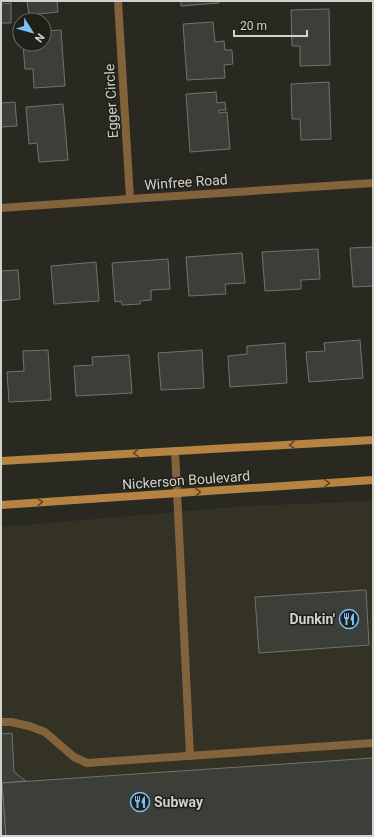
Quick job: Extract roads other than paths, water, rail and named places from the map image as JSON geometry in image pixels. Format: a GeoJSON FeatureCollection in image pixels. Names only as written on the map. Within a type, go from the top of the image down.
{"type":"FeatureCollection","features":[{"type":"Feature","properties":{"kind":"street","name":"Egger Circle"},"geometry":{"type":"LineString","coordinates":[[118,1],[130,199]]}},
{"type":"Feature","properties":{"kind":"street","name":"Winfree Road"},"geometry":{"type":"LineString","coordinates":[[1,208],[373,183]]}},
{"type":"Feature","properties":{"kind":"street","name":"Nickerson Boulevard"},"geometry":{"type":"LineString","coordinates":[[1,461],[373,440]]}},
{"type":"Feature","properties":{"kind":"street"},"geometry":{"type":"LineString","coordinates":[[175,451],[190,756]]}},
{"type":"Feature","properties":{"kind":"street","name":"Nickerson Boulevard"},"geometry":{"type":"LineString","coordinates":[[1,505],[373,480]]}},
{"type":"Feature","properties":{"kind":"street"},"geometry":{"type":"LineString","coordinates":[[1,722],[11,722],[29,726],[45,732],[74,756],[87,763],[373,743]]}},
{"type":"Feature","properties":{"kind":"place","name":"Dunkin'"},"geometry":{"type":"Point","coordinates":[349,619]}},
{"type":"Feature","properties":{"kind":"place","name":"Subway"},"geometry":{"type":"Point","coordinates":[140,802]}}]}
